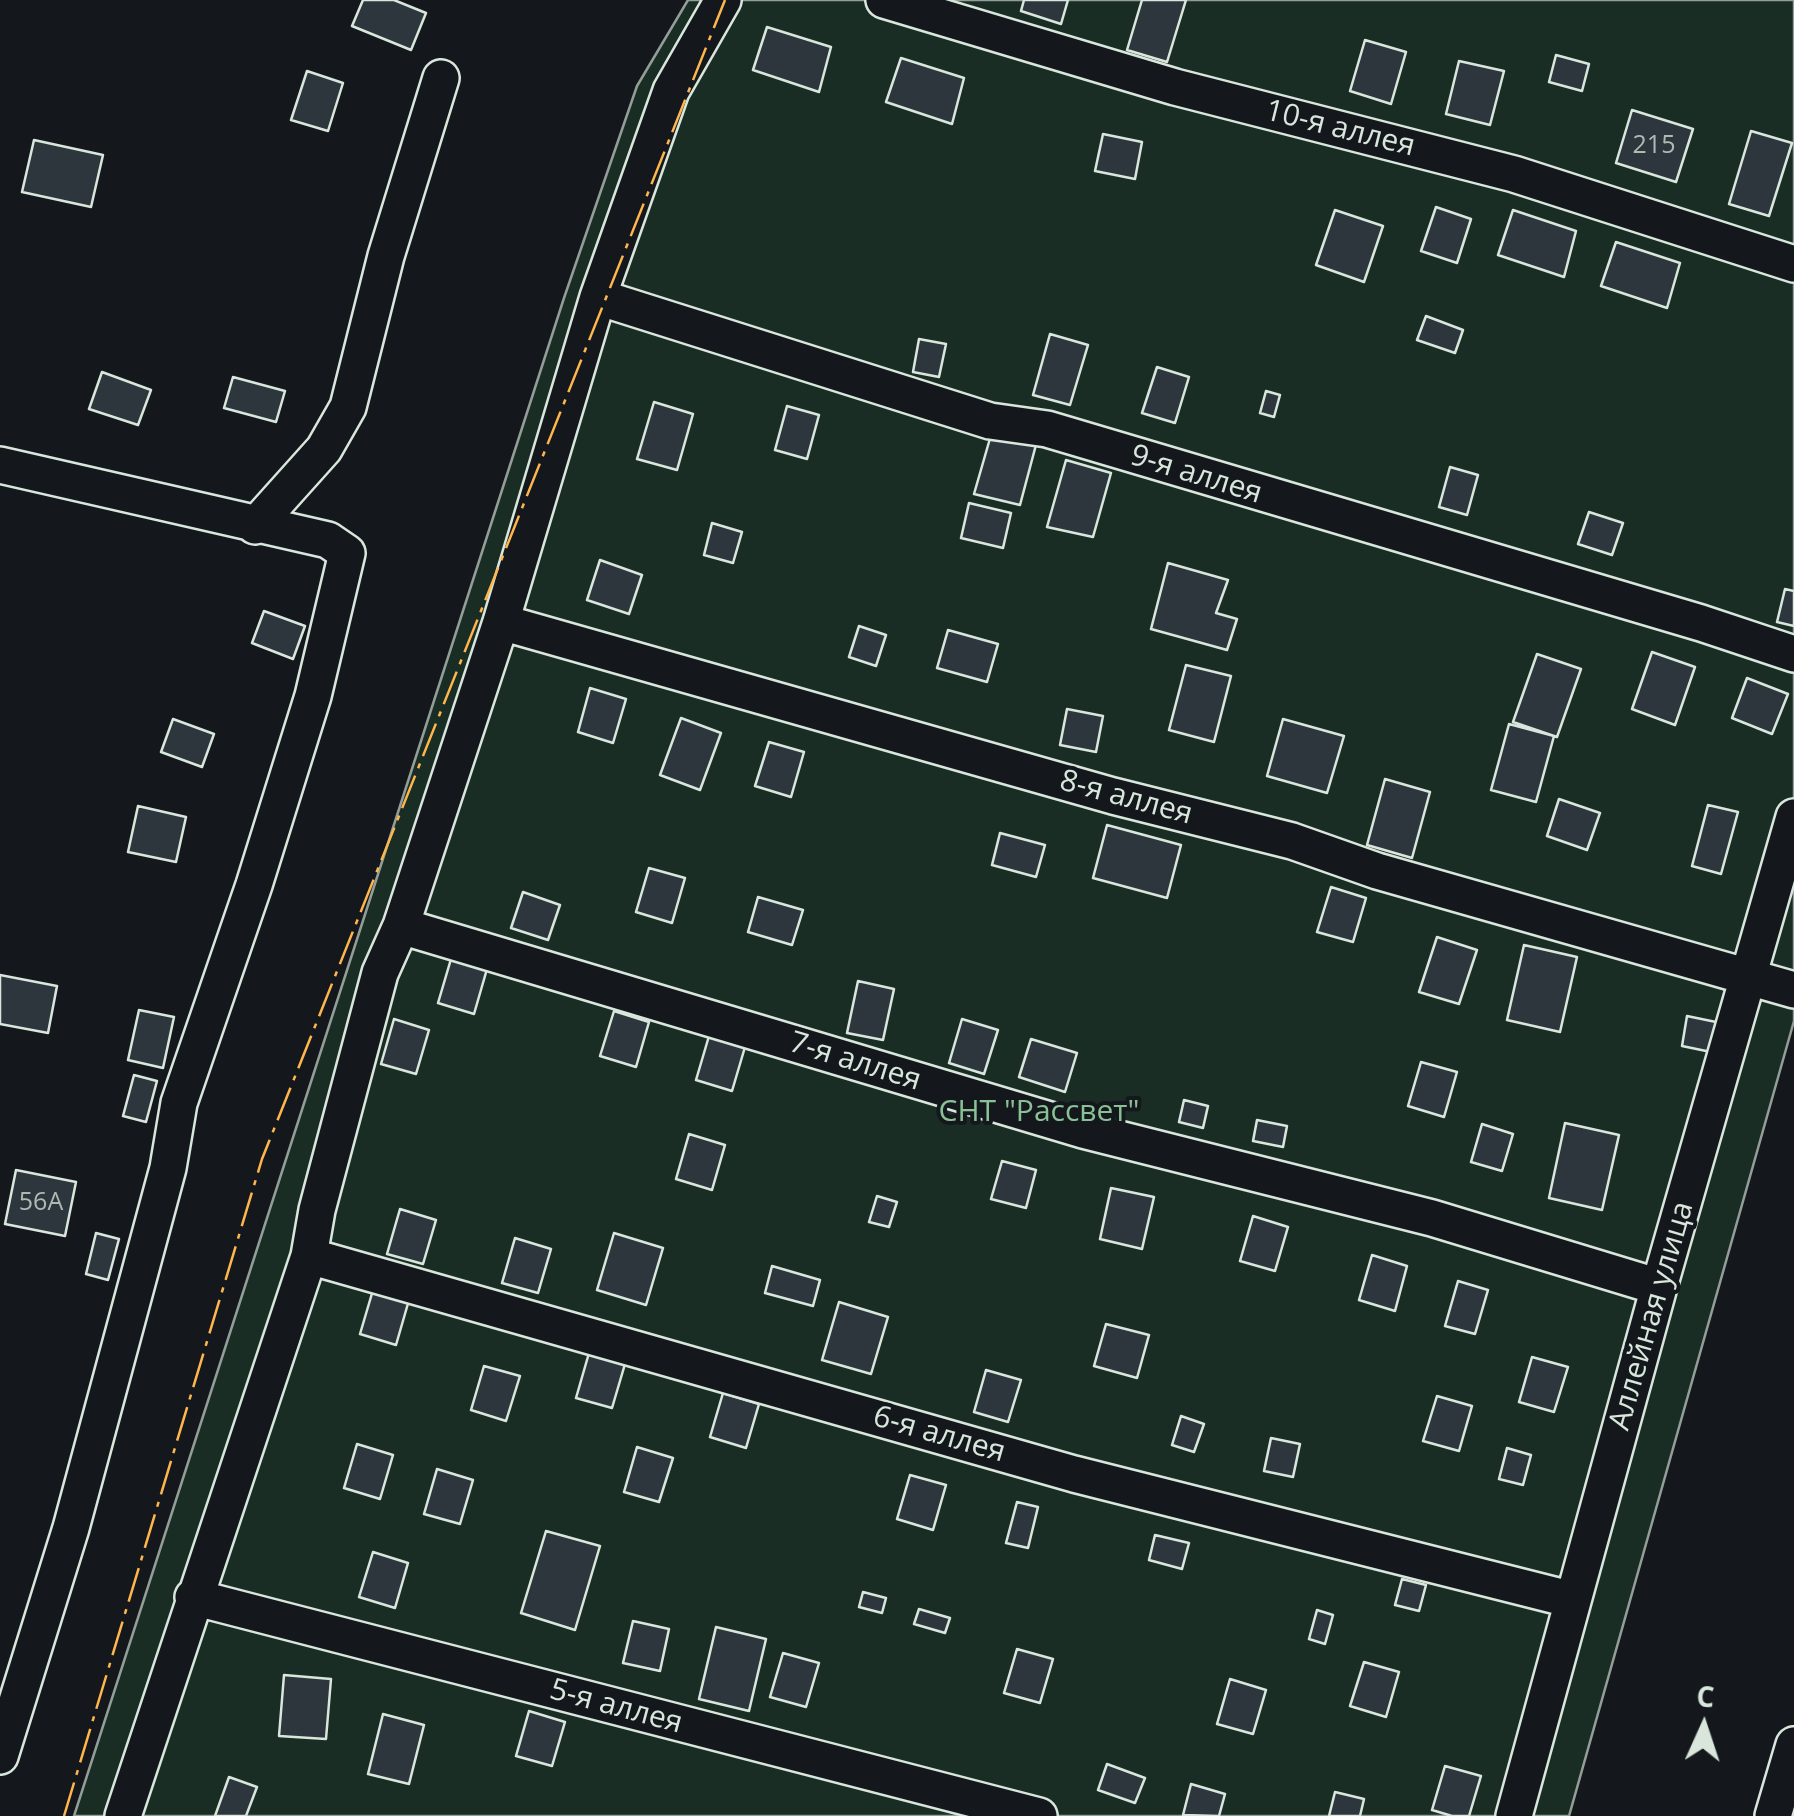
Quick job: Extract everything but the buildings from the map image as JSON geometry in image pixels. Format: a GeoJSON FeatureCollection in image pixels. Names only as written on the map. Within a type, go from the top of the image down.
{"type":"FeatureCollection","features":[{"type":"Feature","properties":{"kind":"street"},"geometry":{"type":"LineString","coordinates":[[123,1816],[309,1256],[317,1210],[380,974],[400,926],[502,622],[598,297],[671,91],[723,0]]}},
{"type":"Feature","properties":{"kind":"street","name":"10-я аллея"},"geometry":{"type":"LineString","coordinates":[[884,0],[1175,87],[1514,174],[1794,264]]}},
{"type":"Feature","properties":{"kind":"street"},"geometry":{"type":"LineString","coordinates":[[255,526],[324,449],[348,407],[386,256],[441,78]]}},
{"type":"Feature","properties":{"kind":"street","name":"9-я аллея"},"geometry":{"type":"LineString","coordinates":[[598,297],[990,421],[1047,429],[1702,623],[1794,654]]}},
{"type":"Feature","properties":{"kind":"street"},"geometry":{"type":"LineString","coordinates":[[0,465],[328,540],[347,553],[313,696],[254,886],[179,1102],[168,1168],[71,1528],[0,1756]]}},
{"type":"Feature","properties":{"kind":"street","name":"8-я аллея"},"geometry":{"type":"LineString","coordinates":[[502,622],[1113,796],[1292,841],[1377,871],[1794,990]]}},
{"type":"Feature","properties":{"kind":"street","name":"Аллейная улица"},"geometry":{"type":"LineString","coordinates":[[1514,1816],[1659,1286],[1794,817]]}},
{"type":"Feature","properties":{"kind":"street","name":"7-я аллея"},"geometry":{"type":"LineString","coordinates":[[400,926],[1084,1130],[1432,1218],[1659,1286]]}},
{"type":"Feature","properties":{"kind":"street","name":"6-я аллея"},"geometry":{"type":"LineString","coordinates":[[309,1256],[1074,1474],[1573,1600]]}},
{"type":"Feature","properties":{"kind":"street","name":"5-я аллея"},"geometry":{"type":"LineString","coordinates":[[193,1597],[1039,1816]]}},
{"type":"Feature","properties":{"kind":"street"},"geometry":{"type":"LineString","coordinates":[[1774,1816],[1793,1752]]}},
{"type":"Feature","properties":{"kind":"green space","name":"СНТ \"Рассвет\""},"geometry":{"type":"Polygon","coordinates":[[[688,0],[1794,0],[1794,1021],[1569,1816],[74,1816],[564,298],[637,86],[688,0]]]}},
{"type":"Feature","properties":{"kind":"power"},"geometry":{"type":"LineString","coordinates":[[64,1816],[262,1159],[725,0]]}}]}
